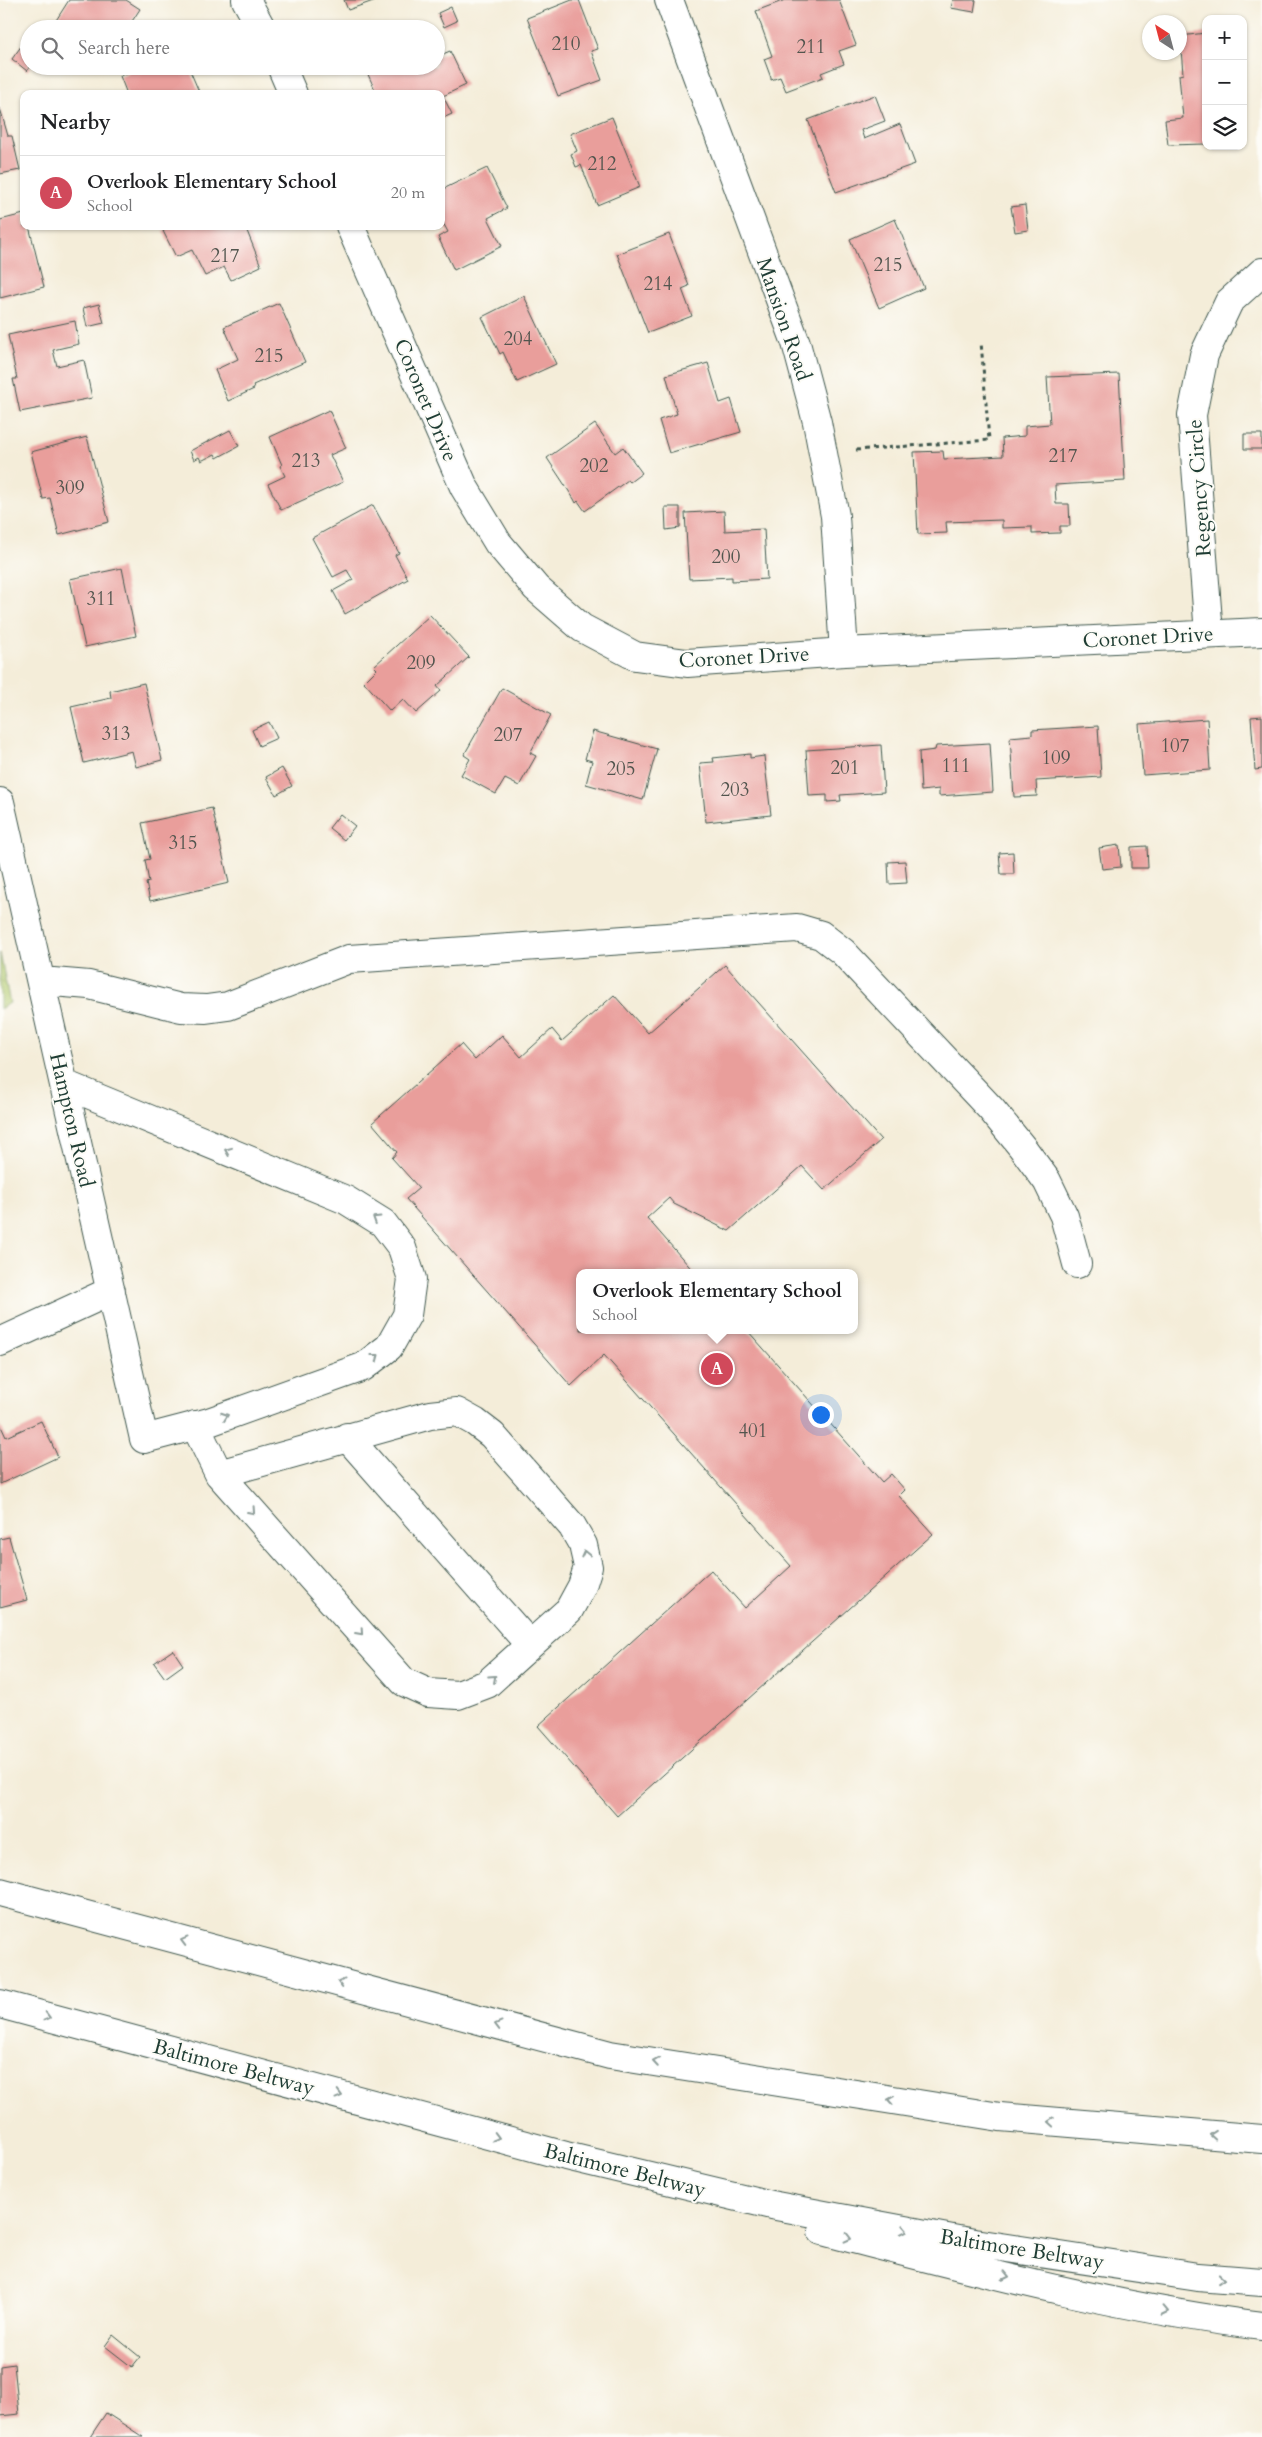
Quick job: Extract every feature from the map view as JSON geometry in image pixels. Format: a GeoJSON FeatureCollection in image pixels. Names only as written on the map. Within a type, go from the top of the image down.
{"type":"FeatureCollection","features":[{"type":"Feature","properties":{"kind":"main road"},"geometry":{"type":"LineString","coordinates":[[246,0],[257,20]]}},
{"type":"Feature","properties":{"kind":"main road","name":"Mansion Road"},"geometry":{"type":"LineString","coordinates":[[668,0],[801,361],[817,422],[835,516],[844,652]]}},
{"type":"Feature","properties":{"kind":"main road"},"geometry":{"type":"LineString","coordinates":[[285,75],[291,90]]}},
{"type":"Feature","properties":{"kind":"main road","name":"Coronet Drive"},"geometry":{"type":"LineString","coordinates":[[352,230],[464,488],[498,543],[536,588],[582,628],[635,656],[687,663],[844,652],[1262,632]]}},
{"type":"Feature","properties":{"kind":"main road","name":"Regency Circle"},"geometry":{"type":"LineString","coordinates":[[1209,634],[1192,415],[1204,355],[1229,302],[1262,272]]}},
{"type":"Feature","properties":{"kind":"main road","name":"Hampton Road"},"geometry":{"type":"LineString","coordinates":[[0,802],[144,1439],[195,1425]]}},
{"type":"Feature","properties":{"kind":"main road"},"geometry":{"type":"LineString","coordinates":[[40,981],[89,985],[181,1008],[206,1009],[228,1006],[349,959],[798,928],[821,935],[843,952],[991,1109],[1047,1181],[1064,1216],[1077,1264]]}},
{"type":"Feature","properties":{"kind":"main road"},"geometry":{"type":"LineString","coordinates":[[64,1084],[346,1200],[383,1223],[402,1248],[412,1279],[407,1315],[389,1347],[363,1367],[195,1425],[219,1474],[404,1682],[428,1693],[458,1695],[487,1684],[569,1610],[582,1586],[588,1567],[583,1545],[572,1526],[492,1436],[475,1422],[457,1412],[430,1415],[219,1474]]}},
{"type":"Feature","properties":{"kind":"main road"},"geometry":{"type":"LineString","coordinates":[[0,1342],[111,1291]]}},
{"type":"Feature","properties":{"kind":"main road"},"geometry":{"type":"LineString","coordinates":[[347,1437],[530,1645]]}},
{"type":"Feature","properties":{"kind":"main road"},"geometry":{"type":"LineString","coordinates":[[0,1892],[610,2054],[1000,2117],[1262,2139]]}},
{"type":"Feature","properties":{"kind":"main road","name":"Baltimore Beltway"},"geometry":{"type":"LineString","coordinates":[[0,2004],[566,2156],[771,2205],[974,2242],[1198,2277],[1262,2282]]}},
{"type":"Feature","properties":{"kind":"main road"},"geometry":{"type":"LineString","coordinates":[[566,2156],[768,2218],[969,2268],[1195,2318],[1262,2326]]}},
{"type":"Feature","properties":{"kind":"path"},"geometry":{"type":"LineString","coordinates":[[851,451],[989,440],[981,342]]}},
{"type":"Feature","properties":{"kind":"green space"},"geometry":{"type":"Polygon","coordinates":[[[0,953],[10,1003],[0,1009],[0,953]]]}},
{"type":"Feature","properties":{"kind":"building"},"geometry":{"type":"Polygon","coordinates":[[[69,0],[126,0],[140,9],[133,20],[56,20],[69,0]]]}},
{"type":"Feature","properties":{"kind":"building"},"geometry":{"type":"Polygon","coordinates":[[[344,0],[376,0],[348,10],[344,0]]]}},
{"type":"Feature","properties":{"kind":"building"},"geometry":{"type":"Polygon","coordinates":[[[572,0],[579,0],[598,49],[591,51],[602,80],[558,96],[527,18],[572,0]]]}},
{"type":"Feature","properties":{"kind":"building"},"geometry":{"type":"Polygon","coordinates":[[[785,0],[839,0],[856,45],[839,51],[844,64],[821,73],[823,77],[786,91],[780,77],[771,80],[764,59],[772,56],[756,11],[785,0]]]}},
{"type":"Feature","properties":{"kind":"building"},"geometry":{"type":"Polygon","coordinates":[[[953,0],[976,0],[974,12],[951,8],[953,0]]]}},
{"type":"Feature","properties":{"kind":"building"},"geometry":{"type":"Polygon","coordinates":[[[451,7],[457,21],[445,27],[445,20],[441,20],[438,13],[451,7]]]}},
{"type":"Feature","properties":{"kind":"building"},"geometry":{"type":"Polygon","coordinates":[[[1202,33],[1202,144],[1168,145],[1165,120],[1183,118],[1179,75],[1183,74],[1182,60],[1187,60],[1187,35],[1202,33]]]}},
{"type":"Feature","properties":{"kind":"building"},"geometry":{"type":"Polygon","coordinates":[[[20,48],[20,65],[12,59],[20,48]]]}},
{"type":"Feature","properties":{"kind":"building"},"geometry":{"type":"Polygon","coordinates":[[[450,51],[466,85],[445,95],[445,90],[375,90],[368,75],[445,75],[445,53],[450,51]]]}},
{"type":"Feature","properties":{"kind":"building"},"geometry":{"type":"Polygon","coordinates":[[[192,75],[198,90],[125,90],[120,76],[192,75]]]}},
{"type":"Feature","properties":{"kind":"building"},"geometry":{"type":"Polygon","coordinates":[[[875,95],[885,121],[861,130],[864,139],[900,124],[915,164],[836,192],[808,120],[875,95]]]}},
{"type":"Feature","properties":{"kind":"building"},"geometry":{"type":"Polygon","coordinates":[[[445,100],[452,114],[445,117],[445,100]]]}},
{"type":"Feature","properties":{"kind":"building"},"geometry":{"type":"Polygon","coordinates":[[[0,108],[8,136],[12,136],[20,170],[0,174],[0,108]]]}},
{"type":"Feature","properties":{"kind":"building"},"geometry":{"type":"Polygon","coordinates":[[[612,117],[640,187],[597,205],[581,165],[576,167],[571,154],[577,151],[570,134],[612,117]]]}},
{"type":"Feature","properties":{"kind":"building"},"geometry":{"type":"Polygon","coordinates":[[[487,168],[507,208],[488,218],[502,246],[454,270],[438,237],[448,232],[445,226],[445,188],[487,168]]]}},
{"type":"Feature","properties":{"kind":"building"},"geometry":{"type":"Polygon","coordinates":[[[1025,205],[1028,230],[1015,232],[1011,207],[1025,205]]]}},
{"type":"Feature","properties":{"kind":"building"},"geometry":{"type":"Polygon","coordinates":[[[20,215],[20,230],[30,230],[44,287],[0,298],[0,220],[20,215]]]}},
{"type":"Feature","properties":{"kind":"building"},"geometry":{"type":"Polygon","coordinates":[[[895,219],[924,288],[879,308],[850,239],[895,219]]]}},
{"type":"Feature","properties":{"kind":"building"},"geometry":{"type":"Polygon","coordinates":[[[247,230],[261,266],[231,280],[224,267],[205,276],[192,250],[176,257],[163,231],[247,230]]]}},
{"type":"Feature","properties":{"kind":"building"},"geometry":{"type":"Polygon","coordinates":[[[669,234],[689,286],[682,289],[692,316],[648,333],[617,254],[669,234]]]}},
{"type":"Feature","properties":{"kind":"building"},"geometry":{"type":"Polygon","coordinates":[[[524,296],[556,364],[517,382],[503,352],[500,354],[482,317],[524,296]]]}},
{"type":"Feature","properties":{"kind":"building"},"geometry":{"type":"Polygon","coordinates":[[[279,303],[305,362],[253,385],[254,389],[228,401],[215,370],[238,359],[224,327],[279,303]]]}},
{"type":"Feature","properties":{"kind":"building"},"geometry":{"type":"Polygon","coordinates":[[[99,304],[104,323],[87,327],[83,308],[99,304]]]}},
{"type":"Feature","properties":{"kind":"building"},"geometry":{"type":"Polygon","coordinates":[[[75,321],[79,344],[53,350],[57,366],[84,360],[92,398],[20,412],[13,379],[17,379],[8,335],[75,321]]]}},
{"type":"Feature","properties":{"kind":"building"},"geometry":{"type":"Polygon","coordinates":[[[708,363],[720,403],[731,399],[741,432],[669,453],[659,420],[677,414],[666,375],[708,363]]]}},
{"type":"Feature","properties":{"kind":"building"},"geometry":{"type":"Polygon","coordinates":[[[1119,374],[1125,481],[1055,485],[1056,504],[1069,504],[1070,526],[1060,526],[1060,533],[1032,534],[1032,527],[1002,528],[1002,520],[946,522],[947,533],[918,534],[914,452],[943,451],[944,459],[1003,456],[1002,438],[1025,436],[1025,426],[1050,424],[1047,377],[1119,374]]]}},
{"type":"Feature","properties":{"kind":"building"},"geometry":{"type":"Polygon","coordinates":[[[329,410],[346,448],[330,455],[343,482],[281,510],[268,484],[285,476],[270,437],[329,410]]]}},
{"type":"Feature","properties":{"kind":"building"},"geometry":{"type":"Polygon","coordinates":[[[595,424],[615,453],[623,447],[642,473],[630,482],[628,480],[585,511],[578,501],[576,503],[547,458],[595,424]]]}},
{"type":"Feature","properties":{"kind":"building"},"geometry":{"type":"Polygon","coordinates":[[[230,430],[239,446],[217,458],[215,454],[201,461],[199,457],[194,460],[190,451],[230,430]]]}},
{"type":"Feature","properties":{"kind":"building"},"geometry":{"type":"Polygon","coordinates":[[[1244,434],[1262,434],[1262,449],[1244,449],[1244,434]]]}},
{"type":"Feature","properties":{"kind":"building"},"geometry":{"type":"Polygon","coordinates":[[[87,437],[109,522],[59,535],[50,498],[43,499],[31,452],[87,437]]]}},
{"type":"Feature","properties":{"kind":"building"},"geometry":{"type":"Polygon","coordinates":[[[373,505],[399,553],[395,555],[408,579],[345,614],[333,591],[353,580],[347,570],[333,577],[312,538],[373,505]]]}},
{"type":"Feature","properties":{"kind":"building"},"geometry":{"type":"Polygon","coordinates":[[[665,507],[680,507],[680,528],[666,530],[665,507]]]}},
{"type":"Feature","properties":{"kind":"building"},"geometry":{"type":"Polygon","coordinates":[[[724,511],[725,531],[764,529],[767,579],[732,581],[732,577],[689,579],[685,513],[724,511]]]}},
{"type":"Feature","properties":{"kind":"building"},"geometry":{"type":"Polygon","coordinates":[[[122,568],[136,636],[85,647],[70,579],[122,568]]]}},
{"type":"Feature","properties":{"kind":"building"},"geometry":{"type":"Polygon","coordinates":[[[430,615],[469,657],[437,686],[441,691],[416,713],[403,699],[390,711],[364,682],[377,669],[374,666],[430,615]]]}},
{"type":"Feature","properties":{"kind":"building"},"geometry":{"type":"Polygon","coordinates":[[[144,683],[162,760],[136,767],[132,751],[84,763],[71,707],[111,698],[110,691],[144,683]]]}},
{"type":"Feature","properties":{"kind":"building"},"geometry":{"type":"Polygon","coordinates":[[[502,688],[551,715],[530,753],[536,756],[519,786],[505,779],[496,794],[461,775],[470,759],[464,755],[502,688]]]}},
{"type":"Feature","properties":{"kind":"building"},"geometry":{"type":"Polygon","coordinates":[[[1262,716],[1262,769],[1255,770],[1251,717],[1262,716]]]}},
{"type":"Feature","properties":{"kind":"building"},"geometry":{"type":"Polygon","coordinates":[[[1207,719],[1210,770],[1143,775],[1139,724],[1207,719]]]}},
{"type":"Feature","properties":{"kind":"building"},"geometry":{"type":"Polygon","coordinates":[[[269,722],[277,738],[259,746],[252,730],[269,722]]]}},
{"type":"Feature","properties":{"kind":"building"},"geometry":{"type":"Polygon","coordinates":[[[1098,726],[1101,777],[1036,781],[1037,796],[1014,797],[1010,737],[1032,735],[1032,730],[1098,726]]]}},
{"type":"Feature","properties":{"kind":"building"},"geometry":{"type":"Polygon","coordinates":[[[593,731],[657,749],[643,800],[586,784],[592,761],[585,759],[593,731]]]}},
{"type":"Feature","properties":{"kind":"building"},"geometry":{"type":"Polygon","coordinates":[[[990,743],[993,792],[939,796],[939,789],[921,791],[919,752],[935,750],[936,746],[990,743]]]}},
{"type":"Feature","properties":{"kind":"building"},"geometry":{"type":"Polygon","coordinates":[[[881,745],[884,792],[840,795],[841,801],[827,802],[827,795],[809,796],[806,750],[881,745]]]}},
{"type":"Feature","properties":{"kind":"building"},"geometry":{"type":"Polygon","coordinates":[[[750,754],[750,758],[764,756],[771,815],[706,822],[700,763],[714,762],[713,758],[750,754]]]}},
{"type":"Feature","properties":{"kind":"building"},"geometry":{"type":"Polygon","coordinates":[[[282,768],[292,786],[276,795],[266,777],[282,768]]]}},
{"type":"Feature","properties":{"kind":"building"},"geometry":{"type":"Polygon","coordinates":[[[212,808],[229,883],[150,901],[146,883],[149,882],[145,860],[150,859],[142,823],[212,808]]]}},
{"type":"Feature","properties":{"kind":"building"},"geometry":{"type":"Polygon","coordinates":[[[340,814],[355,826],[344,840],[329,828],[340,814]]]}},
{"type":"Feature","properties":{"kind":"building"},"geometry":{"type":"Polygon","coordinates":[[[1119,845],[1121,867],[1102,869],[1099,848],[1119,845]]]}},
{"type":"Feature","properties":{"kind":"building"},"geometry":{"type":"Polygon","coordinates":[[[1147,846],[1148,868],[1131,868],[1131,847],[1147,846]]]}},
{"type":"Feature","properties":{"kind":"building"},"geometry":{"type":"Polygon","coordinates":[[[1013,852],[1014,874],[1001,874],[999,853],[1013,852]]]}},
{"type":"Feature","properties":{"kind":"building"},"geometry":{"type":"Polygon","coordinates":[[[905,861],[907,883],[889,884],[888,862],[905,861]]]}},
{"type":"Feature","properties":{"kind":"building"},"geometry":{"type":"Polygon","coordinates":[[[725,965],[881,1140],[824,1190],[802,1166],[729,1231],[674,1204],[669,1198],[647,1218],[692,1269],[576,1269],[576,1334],[751,1334],[882,1482],[891,1474],[905,1490],[899,1496],[933,1534],[617,1816],[538,1726],[711,1570],[745,1608],[791,1566],[604,1355],[571,1386],[406,1199],[419,1188],[392,1158],[397,1152],[372,1123],[461,1044],[475,1060],[502,1035],[521,1057],[552,1029],[562,1041],[614,995],[648,1033],[725,965]]]}},
{"type":"Feature","properties":{"kind":"building"},"geometry":{"type":"Polygon","coordinates":[[[41,1421],[58,1457],[0,1484],[0,1424],[6,1437],[41,1421]]]}},
{"type":"Feature","properties":{"kind":"building"},"geometry":{"type":"Polygon","coordinates":[[[9,1537],[27,1600],[0,1607],[0,1539],[9,1537]]]}},
{"type":"Feature","properties":{"kind":"building"},"geometry":{"type":"Polygon","coordinates":[[[173,1650],[183,1665],[165,1678],[154,1663],[173,1650]]]}},
{"type":"Feature","properties":{"kind":"building"},"geometry":{"type":"Polygon","coordinates":[[[113,2335],[140,2357],[132,2367],[105,2346],[113,2335]]]}},
{"type":"Feature","properties":{"kind":"building"},"geometry":{"type":"Polygon","coordinates":[[[14,2364],[19,2414],[0,2416],[0,2366],[14,2364]]]}},
{"type":"Feature","properties":{"kind":"building"},"geometry":{"type":"Polygon","coordinates":[[[106,2413],[143,2437],[90,2437],[106,2413]]]}},
{"type":"Feature","properties":{"kind":"place","name":"Overlook Elementary School"},"geometry":{"type":"Point","coordinates":[717,1369]}}]}
